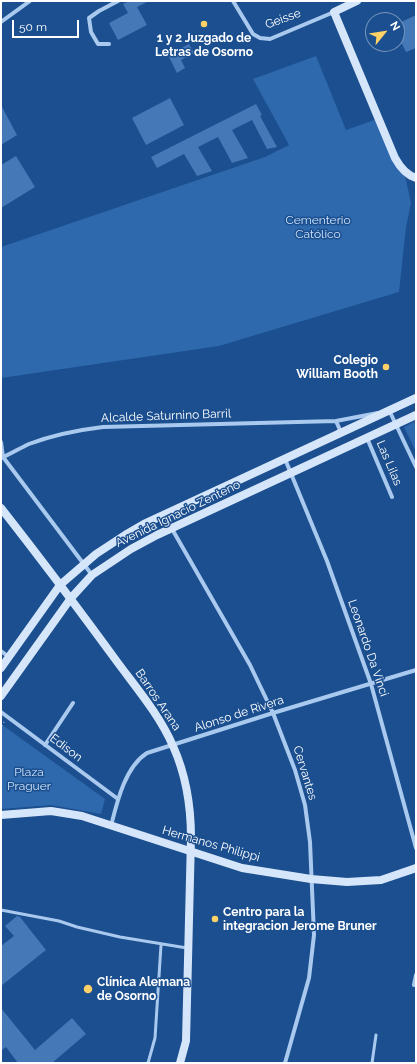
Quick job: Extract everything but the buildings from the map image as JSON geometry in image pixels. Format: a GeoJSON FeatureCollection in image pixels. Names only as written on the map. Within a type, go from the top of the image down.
{"type":"FeatureCollection","features":[{"type":"Feature","properties":{"kind":"street"},"geometry":{"type":"LineString","coordinates":[[1,22],[30,1]]}},
{"type":"Feature","properties":{"kind":"street"},"geometry":{"type":"LineString","coordinates":[[109,44],[98,44],[90,32],[89,18],[118,1]]}},
{"type":"Feature","properties":{"kind":"street","name":"Geisse"},"geometry":{"type":"LineString","coordinates":[[233,1],[253,34],[260,38],[270,39],[357,1]]}},
{"type":"Feature","properties":{"kind":"street"},"geometry":{"type":"LineString","coordinates":[[334,12],[395,158],[400,167],[416,178]]}},
{"type":"Feature","properties":{"kind":"street","name":"Avenida Ignacio Zenteno"},"geometry":{"type":"LineString","coordinates":[[1,668],[60,585],[83,564],[125,535],[164,515],[416,398]]}},
{"type":"Feature","properties":{"kind":"street"},"geometry":{"type":"LineString","coordinates":[[389,410],[416,466]]}},
{"type":"Feature","properties":{"kind":"street","name":"Alcalde Saturnino Barril"},"geometry":{"type":"LineString","coordinates":[[2,458],[42,440],[70,432],[92,428],[336,421],[389,410]]}},
{"type":"Feature","properties":{"kind":"street","name":"Avenida Ignacio Zenteno"},"geometry":{"type":"LineString","coordinates":[[1,696],[71,598],[92,575],[131,549],[171,529],[416,415]]}},
{"type":"Feature","properties":{"kind":"street"},"geometry":{"type":"LineString","coordinates":[[335,436],[340,430],[336,421]]}},
{"type":"Feature","properties":{"kind":"street","name":"Las Lilas"},"geometry":{"type":"LineString","coordinates":[[367,438],[392,497]]}},
{"type":"Feature","properties":{"kind":"street"},"geometry":{"type":"LineString","coordinates":[[1,442],[2,458],[92,575]]}},
{"type":"Feature","properties":{"kind":"street","name":"Leonardo Da Vinci"},"geometry":{"type":"LineString","coordinates":[[285,459],[330,568],[371,684],[416,848]]}},
{"type":"Feature","properties":{"kind":"street","name":"Barros Arana"},"geometry":{"type":"LineString","coordinates":[[1,508],[71,598],[157,717],[173,745],[179,761],[188,794],[191,823],[186,1041],[180,1063]]}},
{"type":"Feature","properties":{"kind":"street","name":"Cervantes"},"geometry":{"type":"LineString","coordinates":[[164,515],[250,665],[273,713],[295,770],[305,805],[310,842],[314,935],[309,978],[285,1063]]}},
{"type":"Feature","properties":{"kind":"street"},"geometry":{"type":"LineString","coordinates":[[1,651],[9,657]]}},
{"type":"Feature","properties":{"kind":"street","name":"Alonso de Rivera"},"geometry":{"type":"LineString","coordinates":[[110,826],[118,799],[132,768],[139,759],[151,751],[416,670]]}},
{"type":"Feature","properties":{"kind":"street"},"geometry":{"type":"LineString","coordinates":[[45,745],[73,703]]}},
{"type":"Feature","properties":{"kind":"street","name":"Edison"},"geometry":{"type":"LineString","coordinates":[[1,712],[118,799]]}},
{"type":"Feature","properties":{"kind":"street","name":"Hermanos Philippi"},"geometry":{"type":"LineString","coordinates":[[1,815],[51,811],[82,816],[242,868],[311,879],[347,882],[381,880],[416,868]]}},
{"type":"Feature","properties":{"kind":"street"},"geometry":{"type":"LineString","coordinates":[[414,985],[416,975]]}},
{"type":"Feature","properties":{"kind":"lane"},"geometry":{"type":"LineString","coordinates":[[1,910],[59,921],[120,937],[188,948]]}},
{"type":"Feature","properties":{"kind":"lane"},"geometry":{"type":"LineString","coordinates":[[148,1063],[155,1038],[161,944]]}},
{"type":"Feature","properties":{"kind":"lane"},"geometry":{"type":"LineString","coordinates":[[372,1063],[376,1035]]}},
{"type":"Feature","properties":{"kind":"green space","name":"Cementerio Católico"},"geometry":{"type":"Polygon","coordinates":[[[316,56],[346,130],[377,119],[404,171],[411,203],[406,227],[399,292],[219,346],[1,378],[1,247],[265,157],[289,145],[253,79],[316,56]]]}},
{"type":"Feature","properties":{"kind":"green space"},"geometry":{"type":"Polygon","coordinates":[[[416,421],[416,452],[404,427],[416,421]]]}},
{"type":"Feature","properties":{"kind":"green space","name":"Plaza Praguer"},"geometry":{"type":"Polygon","coordinates":[[[1,724],[105,799],[101,814],[51,805],[1,809],[1,724]]]}},
{"type":"Feature","properties":{"kind":"place","name":"1 y 2 Juzgado de Letras de Osorno"},"geometry":{"type":"Point","coordinates":[204,24]}},
{"type":"Feature","properties":{"kind":"place","name":"Colegio William Booth"},"geometry":{"type":"Point","coordinates":[386,367]}},
{"type":"Feature","properties":{"kind":"place","name":"Centro para la integracion Jerome Bruner"},"geometry":{"type":"Point","coordinates":[215,919]}},
{"type":"Feature","properties":{"kind":"place","name":"Clínica Alemana de Osorno"},"geometry":{"type":"Point","coordinates":[88,989]}}]}
